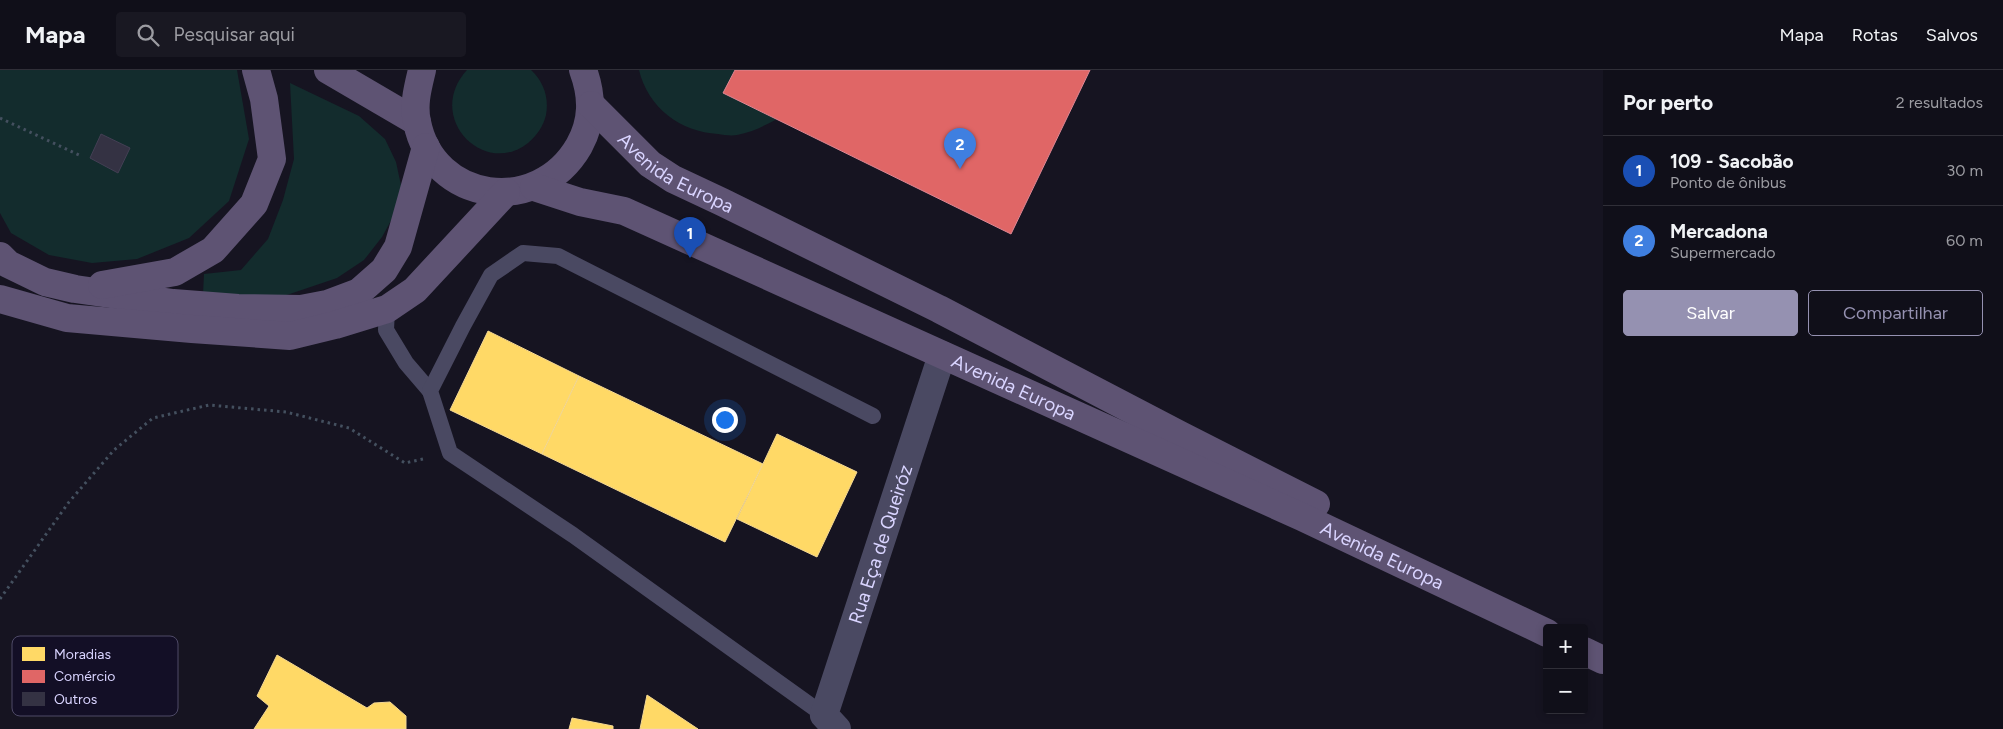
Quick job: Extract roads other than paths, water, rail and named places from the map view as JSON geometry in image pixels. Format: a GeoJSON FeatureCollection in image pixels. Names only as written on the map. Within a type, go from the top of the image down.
{"type":"FeatureCollection","features":[{"type":"Feature","properties":{"kind":"main road"},"geometry":{"type":"LineString","coordinates":[[76,290],[175,272],[213,250],[254,204],[272,159],[264,100],[256,70]]}},
{"type":"Feature","properties":{"kind":"main road","name":"Avenida Europa"},"geometry":{"type":"LineString","coordinates":[[328,70],[422,135],[435,160],[459,181],[490,191],[506,192],[534,187],[554,176],[570,161],[585,136],[590,120],[591,105],[588,82],[583,70]]}},
{"type":"Feature","properties":{"kind":"main road"},"geometry":{"type":"LineString","coordinates":[[0,256],[8,264],[45,282],[76,290],[173,303],[238,308],[301,308],[327,304],[359,292],[384,270],[398,247],[422,135],[416,95],[422,70]]}},
{"type":"Feature","properties":{"kind":"main road","name":"Avenida Europa"},"geometry":{"type":"LineString","coordinates":[[591,105],[650,164],[673,179],[939,309],[1327,510],[1488,604]]}},
{"type":"Feature","properties":{"kind":"main road","name":"Avenida Europa"},"geometry":{"type":"LineString","coordinates":[[534,187],[580,202],[624,211],[1302,517],[1543,631]]}},
{"type":"Feature","properties":{"kind":"main road"},"geometry":{"type":"LineString","coordinates":[[0,299],[67,318],[192,330],[290,336],[387,309],[415,290],[506,192]]}},
{"type":"Feature","properties":{"kind":"main road"},"geometry":{"type":"LineString","coordinates":[[1588,653],[1603,660]]}},
{"type":"Feature","properties":{"kind":"street","name":"Rua Eça de Queiróz"},"geometry":{"type":"LineString","coordinates":[[830,722],[942,355]]}},
{"type":"Feature","properties":{"kind":"lane"},"geometry":{"type":"LineString","coordinates":[[430,391],[462,326],[491,275],[524,253],[558,256],[873,416]]}},
{"type":"Feature","properties":{"kind":"lane"},"geometry":{"type":"LineString","coordinates":[[387,309],[386,330],[406,362],[430,391],[450,454],[573,535],[830,722]]}},
{"type":"Feature","properties":{"kind":"place","name":"Mercadona"},"geometry":{"type":"Point","coordinates":[960,169]}},
{"type":"Feature","properties":{"kind":"place","name":"109 - Sacobão"},"geometry":{"type":"Point","coordinates":[690,258]}}]}
